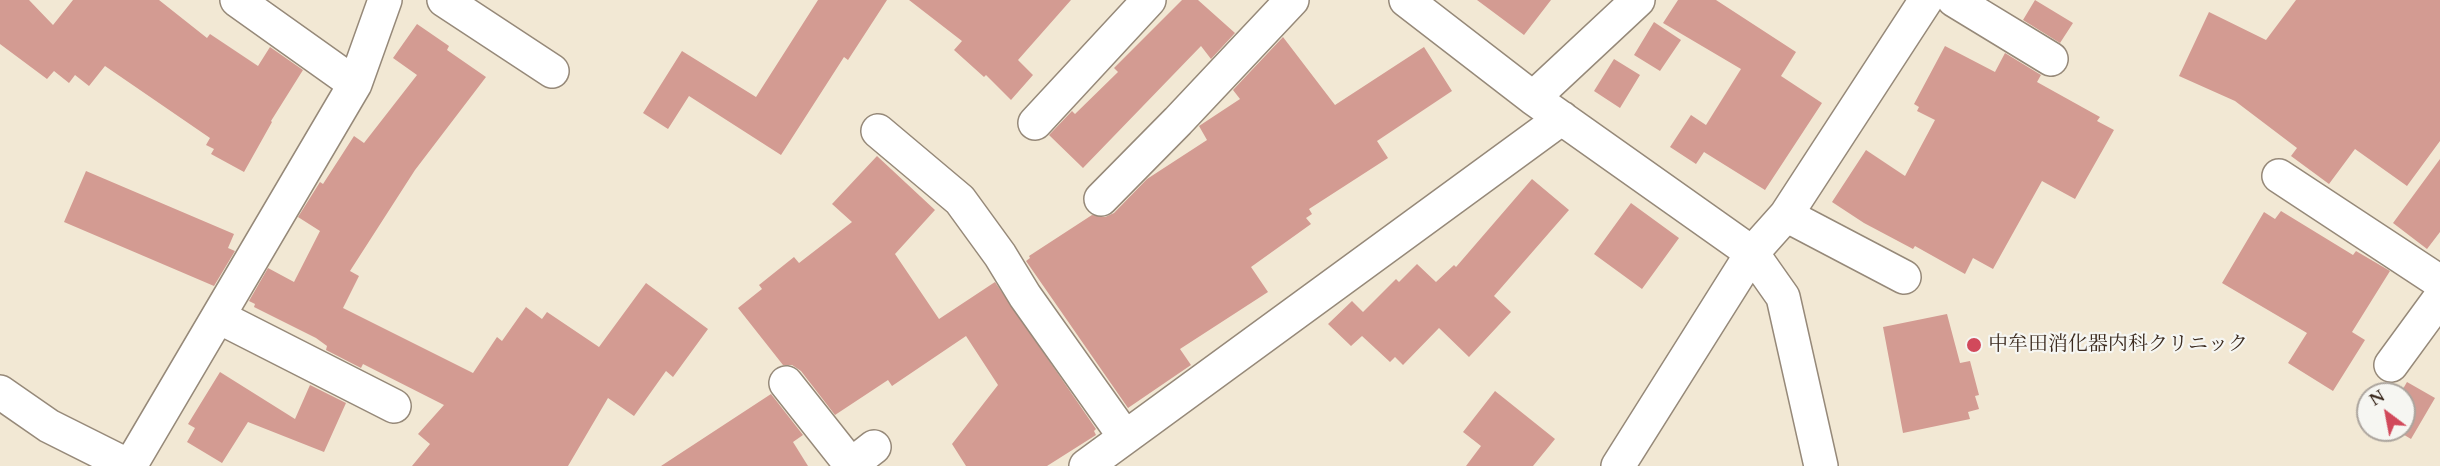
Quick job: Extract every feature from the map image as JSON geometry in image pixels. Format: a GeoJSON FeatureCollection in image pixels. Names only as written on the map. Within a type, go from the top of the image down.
{"type":"FeatureCollection","features":[{"type":"Feature","properties":{"kind":"street"},"geometry":{"type":"LineString","coordinates":[[237,0],[355,84]]}},
{"type":"Feature","properties":{"kind":"street"},"geometry":{"type":"LineString","coordinates":[[0,392],[49,426],[129,466],[355,84],[385,0]]}},
{"type":"Feature","properties":{"kind":"street"},"geometry":{"type":"LineString","coordinates":[[444,0],[552,71]]}},
{"type":"Feature","properties":{"kind":"street"},"geometry":{"type":"LineString","coordinates":[[1035,123],[1149,0]]}},
{"type":"Feature","properties":{"kind":"street"},"geometry":{"type":"LineString","coordinates":[[1101,199],[1292,0]]}},
{"type":"Feature","properties":{"kind":"street"},"geometry":{"type":"LineString","coordinates":[[1406,0],[1533,98],[1752,253],[1783,297],[1821,466]]}},
{"type":"Feature","properties":{"kind":"street"},"geometry":{"type":"LineString","coordinates":[[1533,98],[1638,0]]}},
{"type":"Feature","properties":{"kind":"street"},"geometry":{"type":"LineString","coordinates":[[1618,466],[1752,253],[1786,215],[1926,0]]}},
{"type":"Feature","properties":{"kind":"street"},"geometry":{"type":"LineString","coordinates":[[1953,0],[2051,59]]}},
{"type":"Feature","properties":{"kind":"street"},"geometry":{"type":"LineString","coordinates":[[1086,466],[1562,118]]}},
{"type":"Feature","properties":{"kind":"street"},"geometry":{"type":"LineString","coordinates":[[878,131],[960,200],[1125,437]]}},
{"type":"Feature","properties":{"kind":"street"},"geometry":{"type":"LineString","coordinates":[[2279,176],[2440,282]]}},
{"type":"Feature","properties":{"kind":"street"},"geometry":{"type":"LineString","coordinates":[[1786,215],[1904,277]]}},
{"type":"Feature","properties":{"kind":"street"},"geometry":{"type":"LineString","coordinates":[[2391,365],[2440,298]]}},
{"type":"Feature","properties":{"kind":"street"},"geometry":{"type":"LineString","coordinates":[[219,316],[394,406]]}},
{"type":"Feature","properties":{"kind":"street"},"geometry":{"type":"LineString","coordinates":[[786,383],[858,459]]}},
{"type":"Feature","properties":{"kind":"building"},"geometry":{"type":"Polygon","coordinates":[[[0,0],[29,0],[53,25],[73,0],[159,0],[207,38],[210,34],[258,66],[270,47],[303,70],[271,121],[244,172],[211,154],[214,149],[206,145],[210,138],[105,66],[89,86],[75,75],[69,83],[54,71],[47,79],[0,44],[0,0]]]}},
{"type":"Feature","properties":{"kind":"building"},"geometry":{"type":"Polygon","coordinates":[[[818,0],[887,0],[848,60],[844,57],[781,155],[689,96],[668,129],[643,113],[682,51],[756,97],[818,0]]]}},
{"type":"Feature","properties":{"kind":"building"},"geometry":{"type":"Polygon","coordinates":[[[909,0],[1071,0],[1018,60],[1033,75],[1011,100],[986,75],[984,77],[954,50],[962,41],[909,0]]]}},
{"type":"Feature","properties":{"kind":"building"},"geometry":{"type":"Polygon","coordinates":[[[1182,0],[1198,0],[1235,33],[1211,59],[1201,46],[1083,168],[1049,135],[1072,111],[1075,114],[1118,72],[1114,68],[1182,0]]]}},
{"type":"Feature","properties":{"kind":"building"},"geometry":{"type":"Polygon","coordinates":[[[1477,0],[1551,0],[1524,35],[1477,0]]]}},
{"type":"Feature","properties":{"kind":"building"},"geometry":{"type":"Polygon","coordinates":[[[1678,0],[1716,0],[1796,52],[1781,76],[1822,103],[1765,190],[1704,152],[1696,164],[1670,147],[1691,115],[1706,125],[1741,69],[1663,23],[1678,0]]]}},
{"type":"Feature","properties":{"kind":"building"},"geometry":{"type":"Polygon","coordinates":[[[2035,0],[2073,23],[2060,43],[2023,20],[2035,0]]]}},
{"type":"Feature","properties":{"kind":"building"},"geometry":{"type":"Polygon","coordinates":[[[2296,0],[2440,0],[2440,141],[2407,186],[2355,149],[2329,184],[2291,156],[2297,148],[2235,101],[2179,76],[2209,12],[2266,40],[2296,0]]]}},
{"type":"Feature","properties":{"kind":"building"},"geometry":{"type":"Polygon","coordinates":[[[1654,22],[1681,40],[1660,71],[1634,55],[1654,22]]]}},
{"type":"Feature","properties":{"kind":"building"},"geometry":{"type":"Polygon","coordinates":[[[417,24],[449,46],[447,50],[486,77],[415,170],[350,271],[359,276],[343,308],[473,373],[497,337],[502,341],[526,307],[542,319],[547,312],[599,347],[646,283],[708,329],[673,377],[666,371],[634,416],[608,398],[568,466],[412,466],[430,444],[418,434],[444,405],[363,364],[361,368],[326,350],[327,346],[316,338],[254,307],[255,304],[249,301],[268,268],[294,282],[320,231],[298,217],[320,182],[323,184],[354,136],[364,143],[417,75],[393,58],[417,24]]]}},
{"type":"Feature","properties":{"kind":"building"},"geometry":{"type":"Polygon","coordinates":[[[1283,37],[1335,105],[1424,47],[1452,91],[1377,141],[1388,158],[1309,209],[1312,214],[1306,218],[1311,224],[1251,267],[1268,292],[1180,349],[1191,365],[1128,408],[1026,261],[1030,258],[1029,256],[1092,215],[1105,217],[1114,213],[1147,179],[1207,140],[1199,126],[1240,99],[1233,90],[1283,37]]]}},
{"type":"Feature","properties":{"kind":"building"},"geometry":{"type":"Polygon","coordinates":[[[1945,46],[1995,72],[2005,53],[2041,75],[2037,82],[2100,117],[2097,121],[2114,130],[2075,199],[2042,181],[1993,269],[1973,258],[1965,274],[1915,246],[1913,249],[1864,223],[1832,202],[1866,150],[1905,176],[1935,120],[1917,111],[1919,107],[1914,104],[1945,46]]]}},
{"type":"Feature","properties":{"kind":"building"},"geometry":{"type":"Polygon","coordinates":[[[1614,59],[1640,75],[1620,108],[1594,91],[1614,59]]]}},
{"type":"Feature","properties":{"kind":"building"},"geometry":{"type":"Polygon","coordinates":[[[877,156],[935,210],[895,254],[939,319],[995,282],[1096,429],[1094,431],[1096,435],[1047,466],[966,466],[952,444],[998,385],[966,336],[892,386],[888,380],[835,415],[801,371],[792,365],[783,365],[738,308],[762,289],[759,285],[794,257],[799,263],[852,222],[832,204],[877,156]]]}},
{"type":"Feature","properties":{"kind":"building"},"geometry":{"type":"Polygon","coordinates":[[[2440,159],[2440,232],[2427,249],[2393,223],[2440,159]]]}},
{"type":"Feature","properties":{"kind":"building"},"geometry":{"type":"Polygon","coordinates":[[[86,171],[234,234],[228,248],[235,251],[214,286],[64,222],[86,171]]]}},
{"type":"Feature","properties":{"kind":"building"},"geometry":{"type":"Polygon","coordinates":[[[1532,179],[1569,210],[1494,296],[1511,312],[1469,357],[1439,328],[1403,365],[1395,357],[1390,362],[1362,336],[1351,346],[1328,324],[1352,301],[1363,312],[1396,279],[1399,282],[1417,264],[1436,282],[1454,265],[1456,267],[1532,179]]]}},
{"type":"Feature","properties":{"kind":"building"},"geometry":{"type":"Polygon","coordinates":[[[1631,203],[1679,238],[1642,289],[1594,254],[1631,203]]]}},
{"type":"Feature","properties":{"kind":"building"},"geometry":{"type":"Polygon","coordinates":[[[2281,211],[2353,255],[2356,251],[2390,271],[2352,332],[2365,340],[2333,391],[2288,363],[2307,333],[2222,283],[2264,212],[2275,219],[2281,211]]]}},
{"type":"Feature","properties":{"kind":"building"},"geometry":{"type":"Polygon","coordinates":[[[1947,314],[1960,363],[1970,361],[1979,395],[1975,396],[1979,409],[1968,412],[1970,419],[1903,433],[1883,327],[1947,314]]]}},
{"type":"Feature","properties":{"kind":"building"},"geometry":{"type":"Polygon","coordinates":[[[220,372],[295,419],[310,385],[346,403],[324,452],[248,422],[222,463],[187,442],[195,428],[188,424],[220,372]]]}},
{"type":"Feature","properties":{"kind":"building"},"geometry":{"type":"Polygon","coordinates":[[[2416,387],[2435,398],[2416,430],[2416,387]]]}},
{"type":"Feature","properties":{"kind":"building"},"geometry":{"type":"Polygon","coordinates":[[[1495,391],[1555,439],[1533,466],[1466,466],[1481,446],[1463,432],[1495,391]]]}},
{"type":"Feature","properties":{"kind":"building"},"geometry":{"type":"Polygon","coordinates":[[[771,394],[803,435],[793,442],[808,466],[661,466],[771,394]]]}},
{"type":"Feature","properties":{"kind":"place","name":"中牟田消化器内科クリニック"},"geometry":{"type":"Point","coordinates":[1974,345]}}]}
